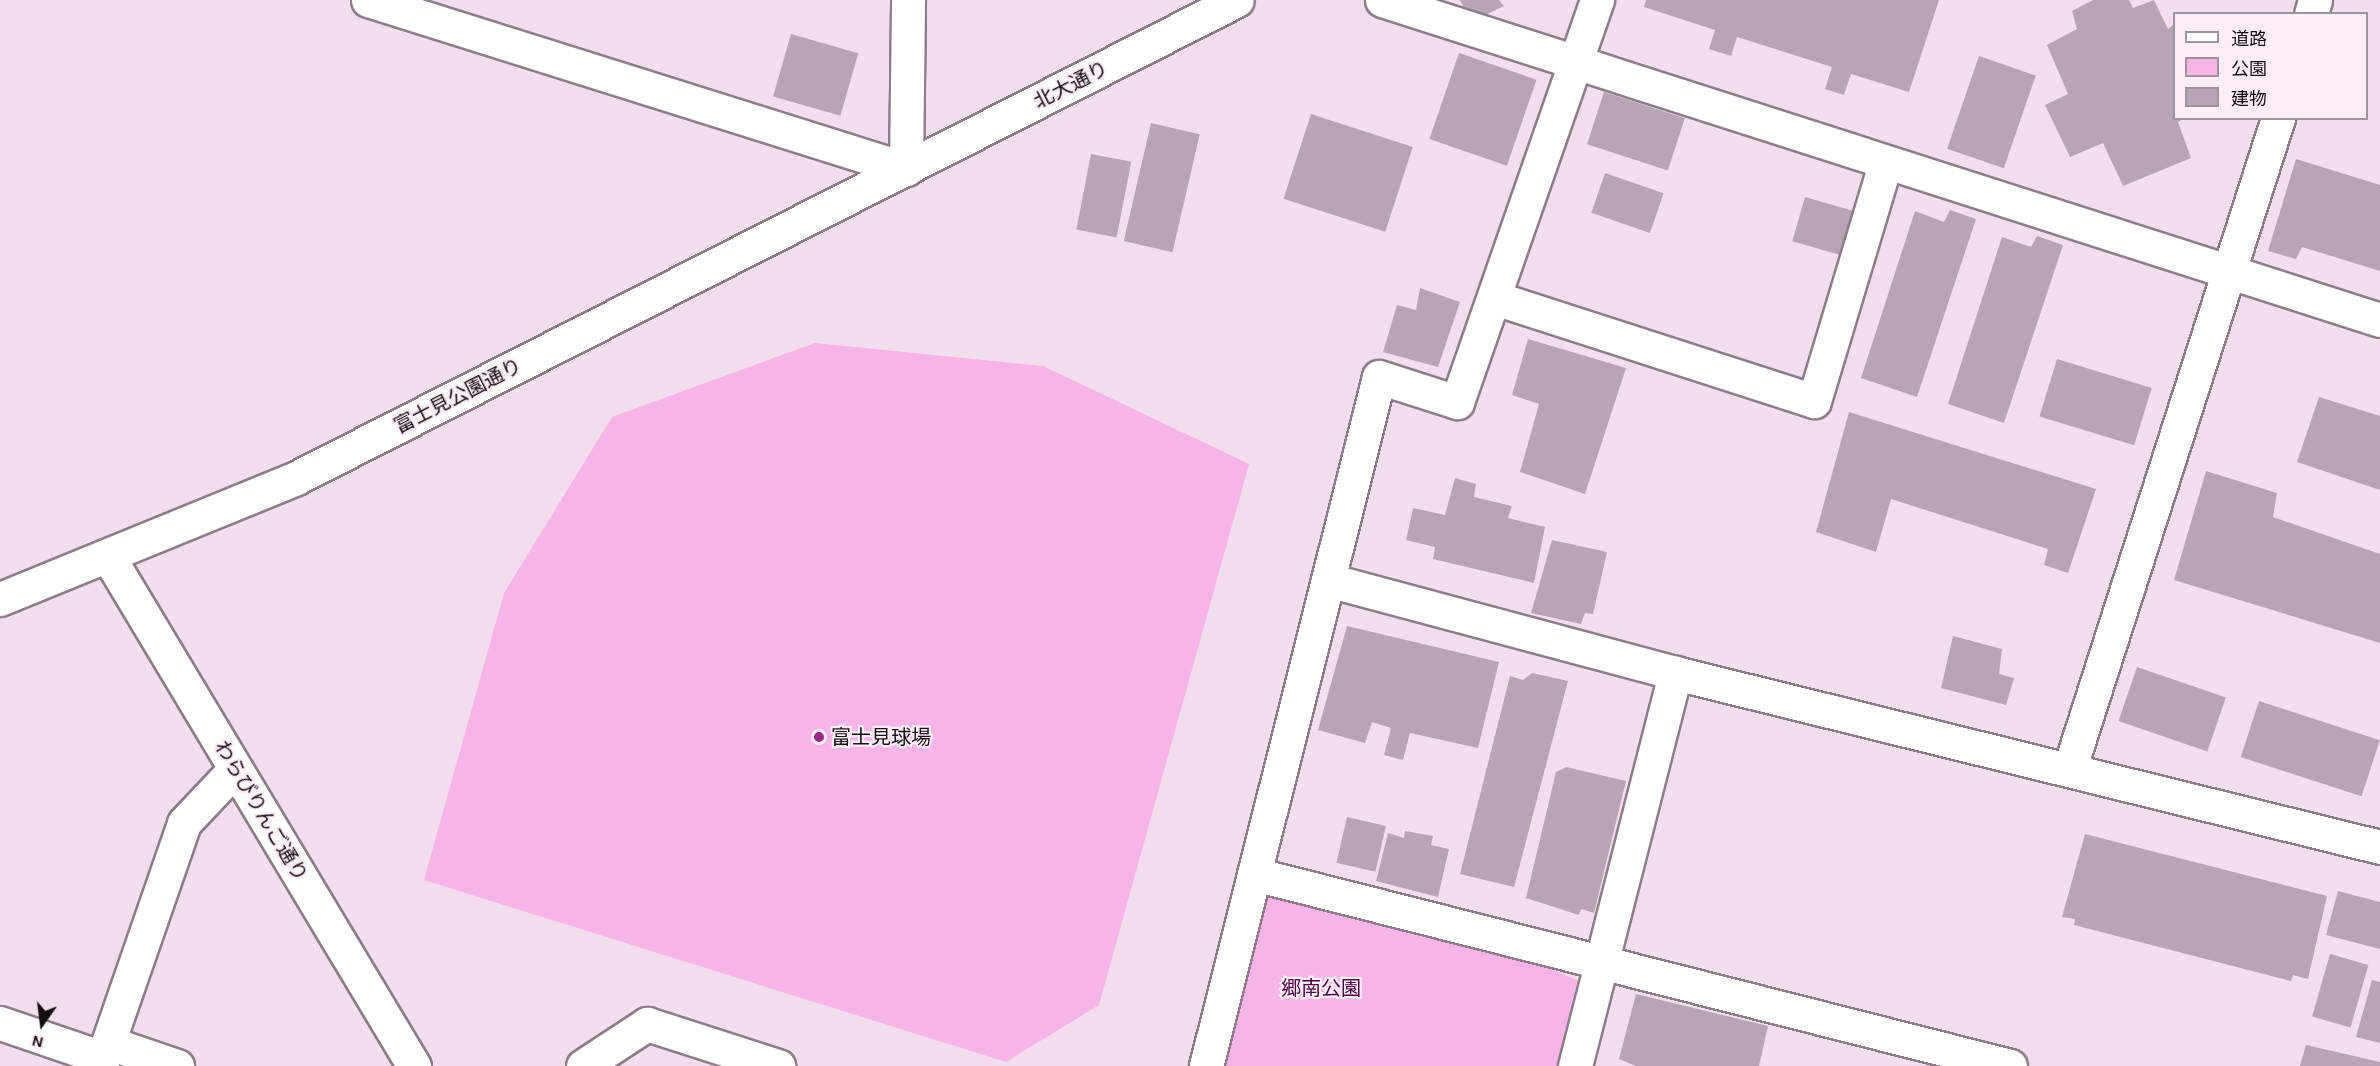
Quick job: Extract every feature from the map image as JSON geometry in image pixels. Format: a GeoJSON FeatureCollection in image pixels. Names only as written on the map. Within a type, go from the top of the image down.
{"type":"FeatureCollection","features":[{"type":"Feature","properties":{"kind":"street"},"geometry":{"type":"LineString","coordinates":[[368,0],[906,170],[908,0]]}},
{"type":"Feature","properties":{"kind":"street","name":"北大通り"},"geometry":{"type":"LineString","coordinates":[[906,170],[1237,0]]}},
{"type":"Feature","properties":{"kind":"street"},"geometry":{"type":"LineString","coordinates":[[1382,0],[1885,165],[2380,321]]}},
{"type":"Feature","properties":{"kind":"street"},"geometry":{"type":"LineString","coordinates":[[1206,1066],[1379,377],[1457,402],[1578,63],[1597,0]]}},
{"type":"Feature","properties":{"kind":"street"},"geometry":{"type":"LineString","coordinates":[[2070,768],[2277,120]]}},
{"type":"Feature","properties":{"kind":"street"},"geometry":{"type":"LineString","coordinates":[[1495,298],[1814,401],[1885,165]]}},
{"type":"Feature","properties":{"kind":"street","name":"富士見公園通り"},"geometry":{"type":"LineString","coordinates":[[0,599],[296,478],[906,170]]}},
{"type":"Feature","properties":{"kind":"street","name":"わらびりんご通り"},"geometry":{"type":"LineString","coordinates":[[108,556],[414,1066]]}},
{"type":"Feature","properties":{"kind":"street"},"geometry":{"type":"LineString","coordinates":[[1328,580],[1675,673],[2070,768],[2380,847]]}},
{"type":"Feature","properties":{"kind":"street"},"geometry":{"type":"LineString","coordinates":[[1575,1066],[1675,673]]}},
{"type":"Feature","properties":{"kind":"street"},"geometry":{"type":"LineString","coordinates":[[104,1056],[184,823],[235,769]]}},
{"type":"Feature","properties":{"kind":"street"},"geometry":{"type":"LineString","coordinates":[[1254,874],[1601,959],[2010,1066]]}},
{"type":"Feature","properties":{"kind":"street"},"geometry":{"type":"LineString","coordinates":[[0,1023],[104,1056],[177,1066]]}},
{"type":"Feature","properties":{"kind":"street"},"geometry":{"type":"LineString","coordinates":[[583,1066],[647,1024],[778,1066]]}},
{"type":"Feature","properties":{"kind":"green space","name":"富士見球場"},"geometry":{"type":"Polygon","coordinates":[[[815,343],[1043,366],[1249,464],[1099,1005],[1006,1062],[424,880],[504,593],[612,417],[815,343]]]}},
{"type":"Feature","properties":{"kind":"green space","name":"郷南公園"},"geometry":{"type":"Polygon","coordinates":[[[1264,895],[1526,958],[1583,983],[1562,1066],[1219,1066],[1264,895]]]}},
{"type":"Feature","properties":{"kind":"building"},"geometry":{"type":"Polygon","coordinates":[[[1460,0],[1499,0],[1504,6],[1471,22],[1460,0]]]}},
{"type":"Feature","properties":{"kind":"building"},"geometry":{"type":"Polygon","coordinates":[[[1646,0],[1939,0],[1909,92],[1851,74],[1844,95],[1825,89],[1832,67],[1737,37],[1731,56],[1709,49],[1715,30],[1644,7],[1646,0]]]}},
{"type":"Feature","properties":{"kind":"building"},"geometry":{"type":"Polygon","coordinates":[[[2093,0],[2129,0],[2133,8],[2154,0],[2168,29],[2173,25],[2173,120],[2182,120],[2178,122],[2191,158],[2123,186],[2103,143],[2070,157],[2045,105],[2068,94],[2047,45],[2077,29],[2072,11],[2093,0]]]}},
{"type":"Feature","properties":{"kind":"building"},"geometry":{"type":"Polygon","coordinates":[[[791,34],[858,53],[840,116],[773,96],[791,34]]]}},
{"type":"Feature","properties":{"kind":"building"},"geometry":{"type":"Polygon","coordinates":[[[1459,53],[1537,80],[1507,166],[1429,139],[1459,53]]]}},
{"type":"Feature","properties":{"kind":"building"},"geometry":{"type":"Polygon","coordinates":[[[1979,56],[2036,76],[2004,168],[1947,149],[1979,56]]]}},
{"type":"Feature","properties":{"kind":"building"},"geometry":{"type":"Polygon","coordinates":[[[1604,92],[1685,118],[1668,171],[1587,144],[1604,92]]]}},
{"type":"Feature","properties":{"kind":"building"},"geometry":{"type":"Polygon","coordinates":[[[1311,114],[1413,147],[1385,232],[1283,199],[1311,114]]]}},
{"type":"Feature","properties":{"kind":"building"},"geometry":{"type":"Polygon","coordinates":[[[1151,123],[1200,134],[1172,252],[1124,241],[1151,123]]]}},
{"type":"Feature","properties":{"kind":"building"},"geometry":{"type":"Polygon","coordinates":[[[1091,154],[1131,162],[1117,237],[1076,230],[1091,154]]]}},
{"type":"Feature","properties":{"kind":"building"},"geometry":{"type":"Polygon","coordinates":[[[2296,159],[2380,185],[2380,271],[2302,247],[2296,259],[2268,251],[2296,159]]]}},
{"type":"Feature","properties":{"kind":"building"},"geometry":{"type":"Polygon","coordinates":[[[1605,173],[1664,193],[1650,233],[1591,213],[1605,173]]]}},
{"type":"Feature","properties":{"kind":"building"},"geometry":{"type":"Polygon","coordinates":[[[1805,197],[1857,212],[1844,256],[1792,241],[1805,197]]]}},
{"type":"Feature","properties":{"kind":"building"},"geometry":{"type":"Polygon","coordinates":[[[1950,210],[1976,219],[1917,397],[1861,378],[1915,211],[1944,222],[1950,210]]]}},
{"type":"Feature","properties":{"kind":"building"},"geometry":{"type":"Polygon","coordinates":[[[2037,236],[2063,245],[2004,423],[1948,404],[2002,237],[2031,247],[2037,236]]]}},
{"type":"Feature","properties":{"kind":"building"},"geometry":{"type":"Polygon","coordinates":[[[1420,288],[1460,302],[1438,367],[1383,352],[1397,305],[1416,310],[1420,288]]]}},
{"type":"Feature","properties":{"kind":"building"},"geometry":{"type":"Polygon","coordinates":[[[1528,339],[1626,368],[1585,494],[1520,472],[1539,404],[1512,395],[1528,339]]]}},
{"type":"Feature","properties":{"kind":"building"},"geometry":{"type":"Polygon","coordinates":[[[2057,359],[2152,388],[2134,445],[2039,416],[2057,359]]]}},
{"type":"Feature","properties":{"kind":"building"},"geometry":{"type":"Polygon","coordinates":[[[2319,397],[2380,416],[2380,490],[2297,462],[2319,397]]]}},
{"type":"Feature","properties":{"kind":"building"},"geometry":{"type":"Polygon","coordinates":[[[1849,412],[2096,489],[2068,573],[2044,565],[2048,549],[1891,499],[1876,552],[1816,532],[1849,412]]]}},
{"type":"Feature","properties":{"kind":"building"},"geometry":{"type":"Polygon","coordinates":[[[2206,471],[2277,493],[2273,517],[2380,554],[2380,643],[2174,580],[2206,471]]]}},
{"type":"Feature","properties":{"kind":"building"},"geometry":{"type":"Polygon","coordinates":[[[1455,478],[1476,484],[1474,497],[1512,506],[1508,518],[1545,527],[1534,583],[1433,559],[1435,547],[1406,540],[1413,508],[1445,515],[1455,478]]]}},
{"type":"Feature","properties":{"kind":"building"},"geometry":{"type":"Polygon","coordinates":[[[1552,540],[1607,552],[1593,614],[1585,613],[1581,624],[1531,613],[1552,540]]]}},
{"type":"Feature","properties":{"kind":"building"},"geometry":{"type":"Polygon","coordinates":[[[1347,626],[1499,662],[1478,748],[1410,733],[1403,760],[1384,755],[1391,728],[1372,722],[1365,743],[1318,730],[1347,626]]]}},
{"type":"Feature","properties":{"kind":"building"},"geometry":{"type":"Polygon","coordinates":[[[1953,636],[2002,649],[1999,674],[2014,678],[2006,705],[1941,688],[1953,636]]]}},
{"type":"Feature","properties":{"kind":"building"},"geometry":{"type":"Polygon","coordinates":[[[2137,667],[2226,698],[2207,751],[2118,721],[2137,667]]]}},
{"type":"Feature","properties":{"kind":"building"},"geometry":{"type":"Polygon","coordinates":[[[1532,673],[1568,681],[1514,887],[1460,874],[1510,676],[1523,680],[1532,673]]]}},
{"type":"Feature","properties":{"kind":"building"},"geometry":{"type":"Polygon","coordinates":[[[2259,701],[2380,740],[2362,796],[2241,757],[2259,701]]]}},
{"type":"Feature","properties":{"kind":"building"},"geometry":{"type":"Polygon","coordinates":[[[1566,767],[1626,781],[1594,913],[1581,909],[1579,915],[1526,898],[1556,772],[1566,767]]]}},
{"type":"Feature","properties":{"kind":"building"},"geometry":{"type":"Polygon","coordinates":[[[1347,817],[1386,826],[1375,872],[1336,863],[1347,817]]]}},
{"type":"Feature","properties":{"kind":"building"},"geometry":{"type":"Polygon","coordinates":[[[1405,831],[1433,836],[1431,845],[1449,849],[1438,897],[1376,881],[1388,833],[1404,838],[1405,831]]]}},
{"type":"Feature","properties":{"kind":"building"},"geometry":{"type":"Polygon","coordinates":[[[2085,834],[2327,896],[2308,979],[2293,975],[2291,981],[2074,925],[2075,919],[2062,917],[2085,834]]]}},
{"type":"Feature","properties":{"kind":"building"},"geometry":{"type":"Polygon","coordinates":[[[2338,891],[2380,902],[2380,949],[2326,935],[2338,891]]]}},
{"type":"Feature","properties":{"kind":"building"},"geometry":{"type":"Polygon","coordinates":[[[2330,954],[2368,965],[2351,1028],[2312,1016],[2330,954]]]}},
{"type":"Feature","properties":{"kind":"building"},"geometry":{"type":"Polygon","coordinates":[[[2372,980],[2380,982],[2380,1043],[2356,1037],[2372,980]]]}},
{"type":"Feature","properties":{"kind":"building"},"geometry":{"type":"Polygon","coordinates":[[[1636,994],[1768,1026],[1759,1066],[1636,1066],[1619,1059],[1636,994]]]}},
{"type":"Feature","properties":{"kind":"building"},"geometry":{"type":"Polygon","coordinates":[[[2306,1045],[2380,1062],[2380,1066],[2300,1066],[2306,1045]]]}},
{"type":"Feature","properties":{"kind":"place","name":"富士見球場"},"geometry":{"type":"Point","coordinates":[819,737]}}]}
